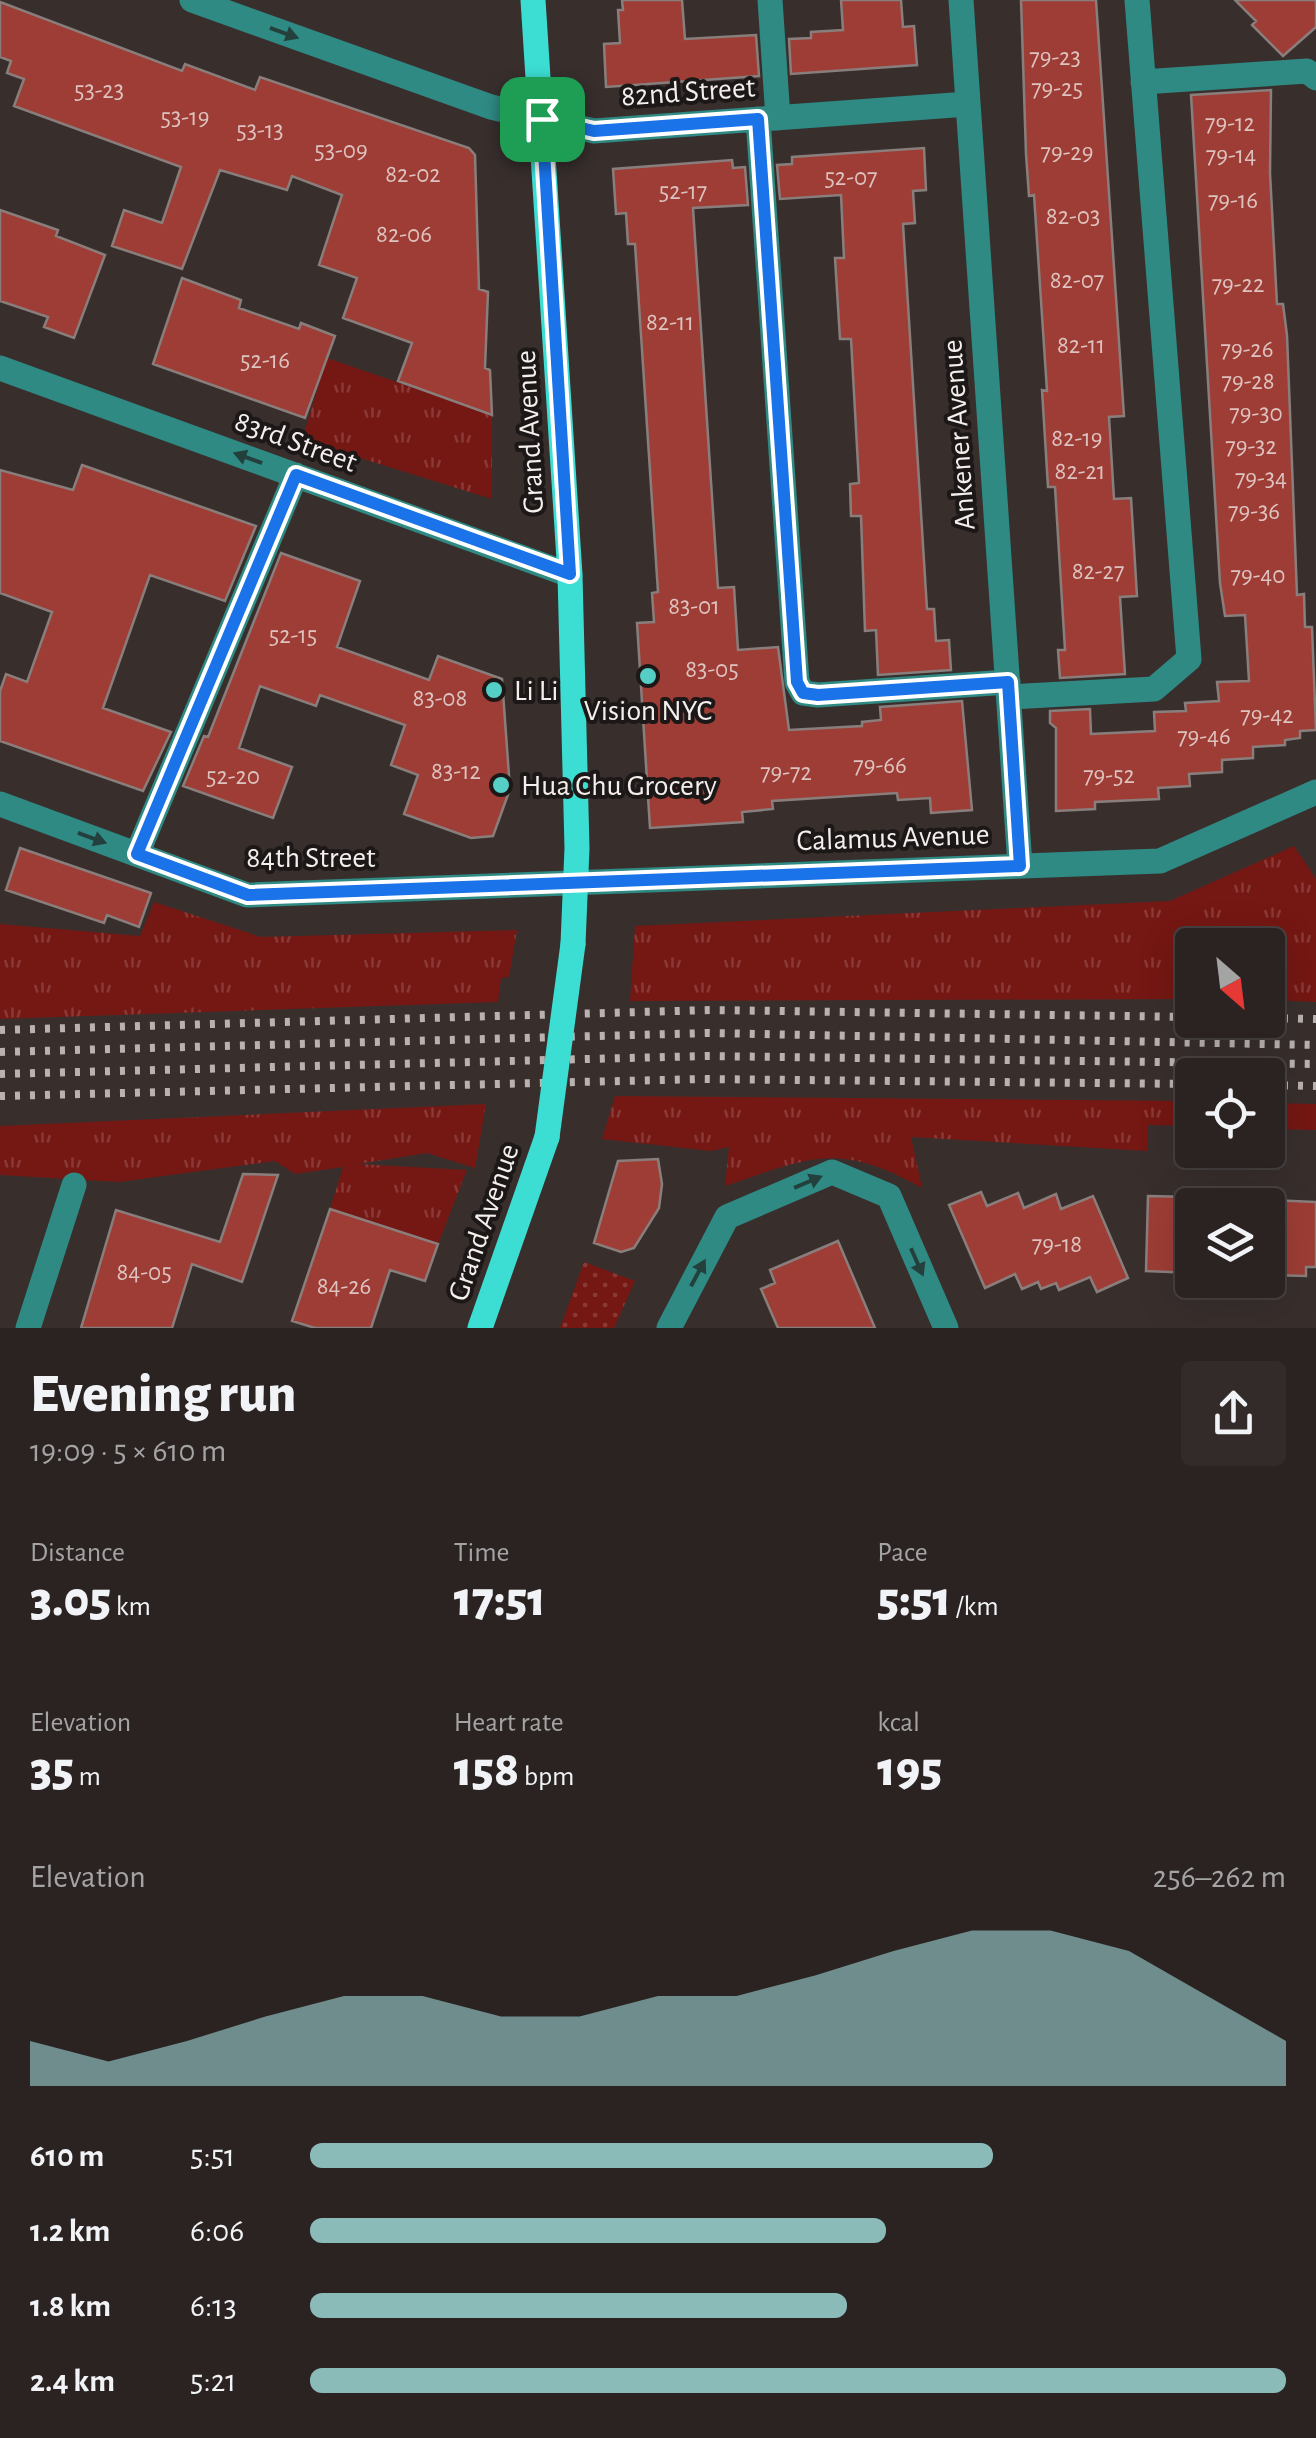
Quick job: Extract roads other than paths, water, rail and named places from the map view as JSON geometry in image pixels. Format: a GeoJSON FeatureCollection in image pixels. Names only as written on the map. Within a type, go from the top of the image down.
{"type":"FeatureCollection","features":[{"type":"Feature","properties":{"kind":"main road","name":"Grand Avenue"},"geometry":{"type":"LineString","coordinates":[[480,1328],[546,1137],[578,880],[570,574],[533,0]]}},
{"type":"Feature","properties":{"kind":"street","name":"82nd Street"},"geometry":{"type":"LineString","coordinates":[[192,0],[463,98],[594,131],[968,104]]}},
{"type":"Feature","properties":{"kind":"street"},"geometry":{"type":"LineString","coordinates":[[770,0],[768,118],[797,682],[803,693],[818,695],[1154,689],[1189,659],[1137,0]]}},
{"type":"Feature","properties":{"kind":"street","name":"Ankener Avenue"},"geometry":{"type":"LineString","coordinates":[[961,0],[1020,866]]}},
{"type":"Feature","properties":{"kind":"street"},"geometry":{"type":"LineString","coordinates":[[1144,82],[1306,71],[1316,78]]}},
{"type":"Feature","properties":{"kind":"street","name":"83rd Street"},"geometry":{"type":"LineString","coordinates":[[0,368],[570,574]]}},
{"type":"Feature","properties":{"kind":"street"},"geometry":{"type":"LineString","coordinates":[[137,854],[296,475]]}},
{"type":"Feature","properties":{"kind":"street","name":"Calamus Avenue"},"geometry":{"type":"LineString","coordinates":[[578,880],[1160,861],[1316,792]]}},
{"type":"Feature","properties":{"kind":"street","name":"84th Street"},"geometry":{"type":"LineString","coordinates":[[0,804],[248,895],[578,880]]}},
{"type":"Feature","properties":{"kind":"street"},"geometry":{"type":"LineString","coordinates":[[669,1328],[727,1217],[832,1172],[888,1196],[946,1328]]}},
{"type":"Feature","properties":{"kind":"street"},"geometry":{"type":"LineString","coordinates":[[28,1328],[74,1185]]}},
{"type":"Feature","properties":{"kind":"railway"},"geometry":{"type":"LineString","coordinates":[[0,1030],[711,1010],[1175,1017]]}},
{"type":"Feature","properties":{"kind":"railway"},"geometry":{"type":"LineString","coordinates":[[1285,1018],[1316,1019]]}},
{"type":"Feature","properties":{"kind":"railway"},"geometry":{"type":"LineString","coordinates":[[0,1052],[709,1033],[1316,1045]]}},
{"type":"Feature","properties":{"kind":"railway"},"geometry":{"type":"LineString","coordinates":[[0,1074],[706,1056],[1316,1064]]}},
{"type":"Feature","properties":{"kind":"railway"},"geometry":{"type":"LineString","coordinates":[[0,1096],[703,1079],[1175,1084]]}},
{"type":"Feature","properties":{"kind":"railway"},"geometry":{"type":"LineString","coordinates":[[1285,1085],[1316,1086]]}},
{"type":"Feature","properties":{"kind":"place","name":"Vision NYC"},"geometry":{"type":"Point","coordinates":[648,676]}},
{"type":"Feature","properties":{"kind":"place","name":"Li Li"},"geometry":{"type":"Point","coordinates":[494,690]}},
{"type":"Feature","properties":{"kind":"place","name":"Hua Chu Grocery"},"geometry":{"type":"Point","coordinates":[501,785]}}]}
